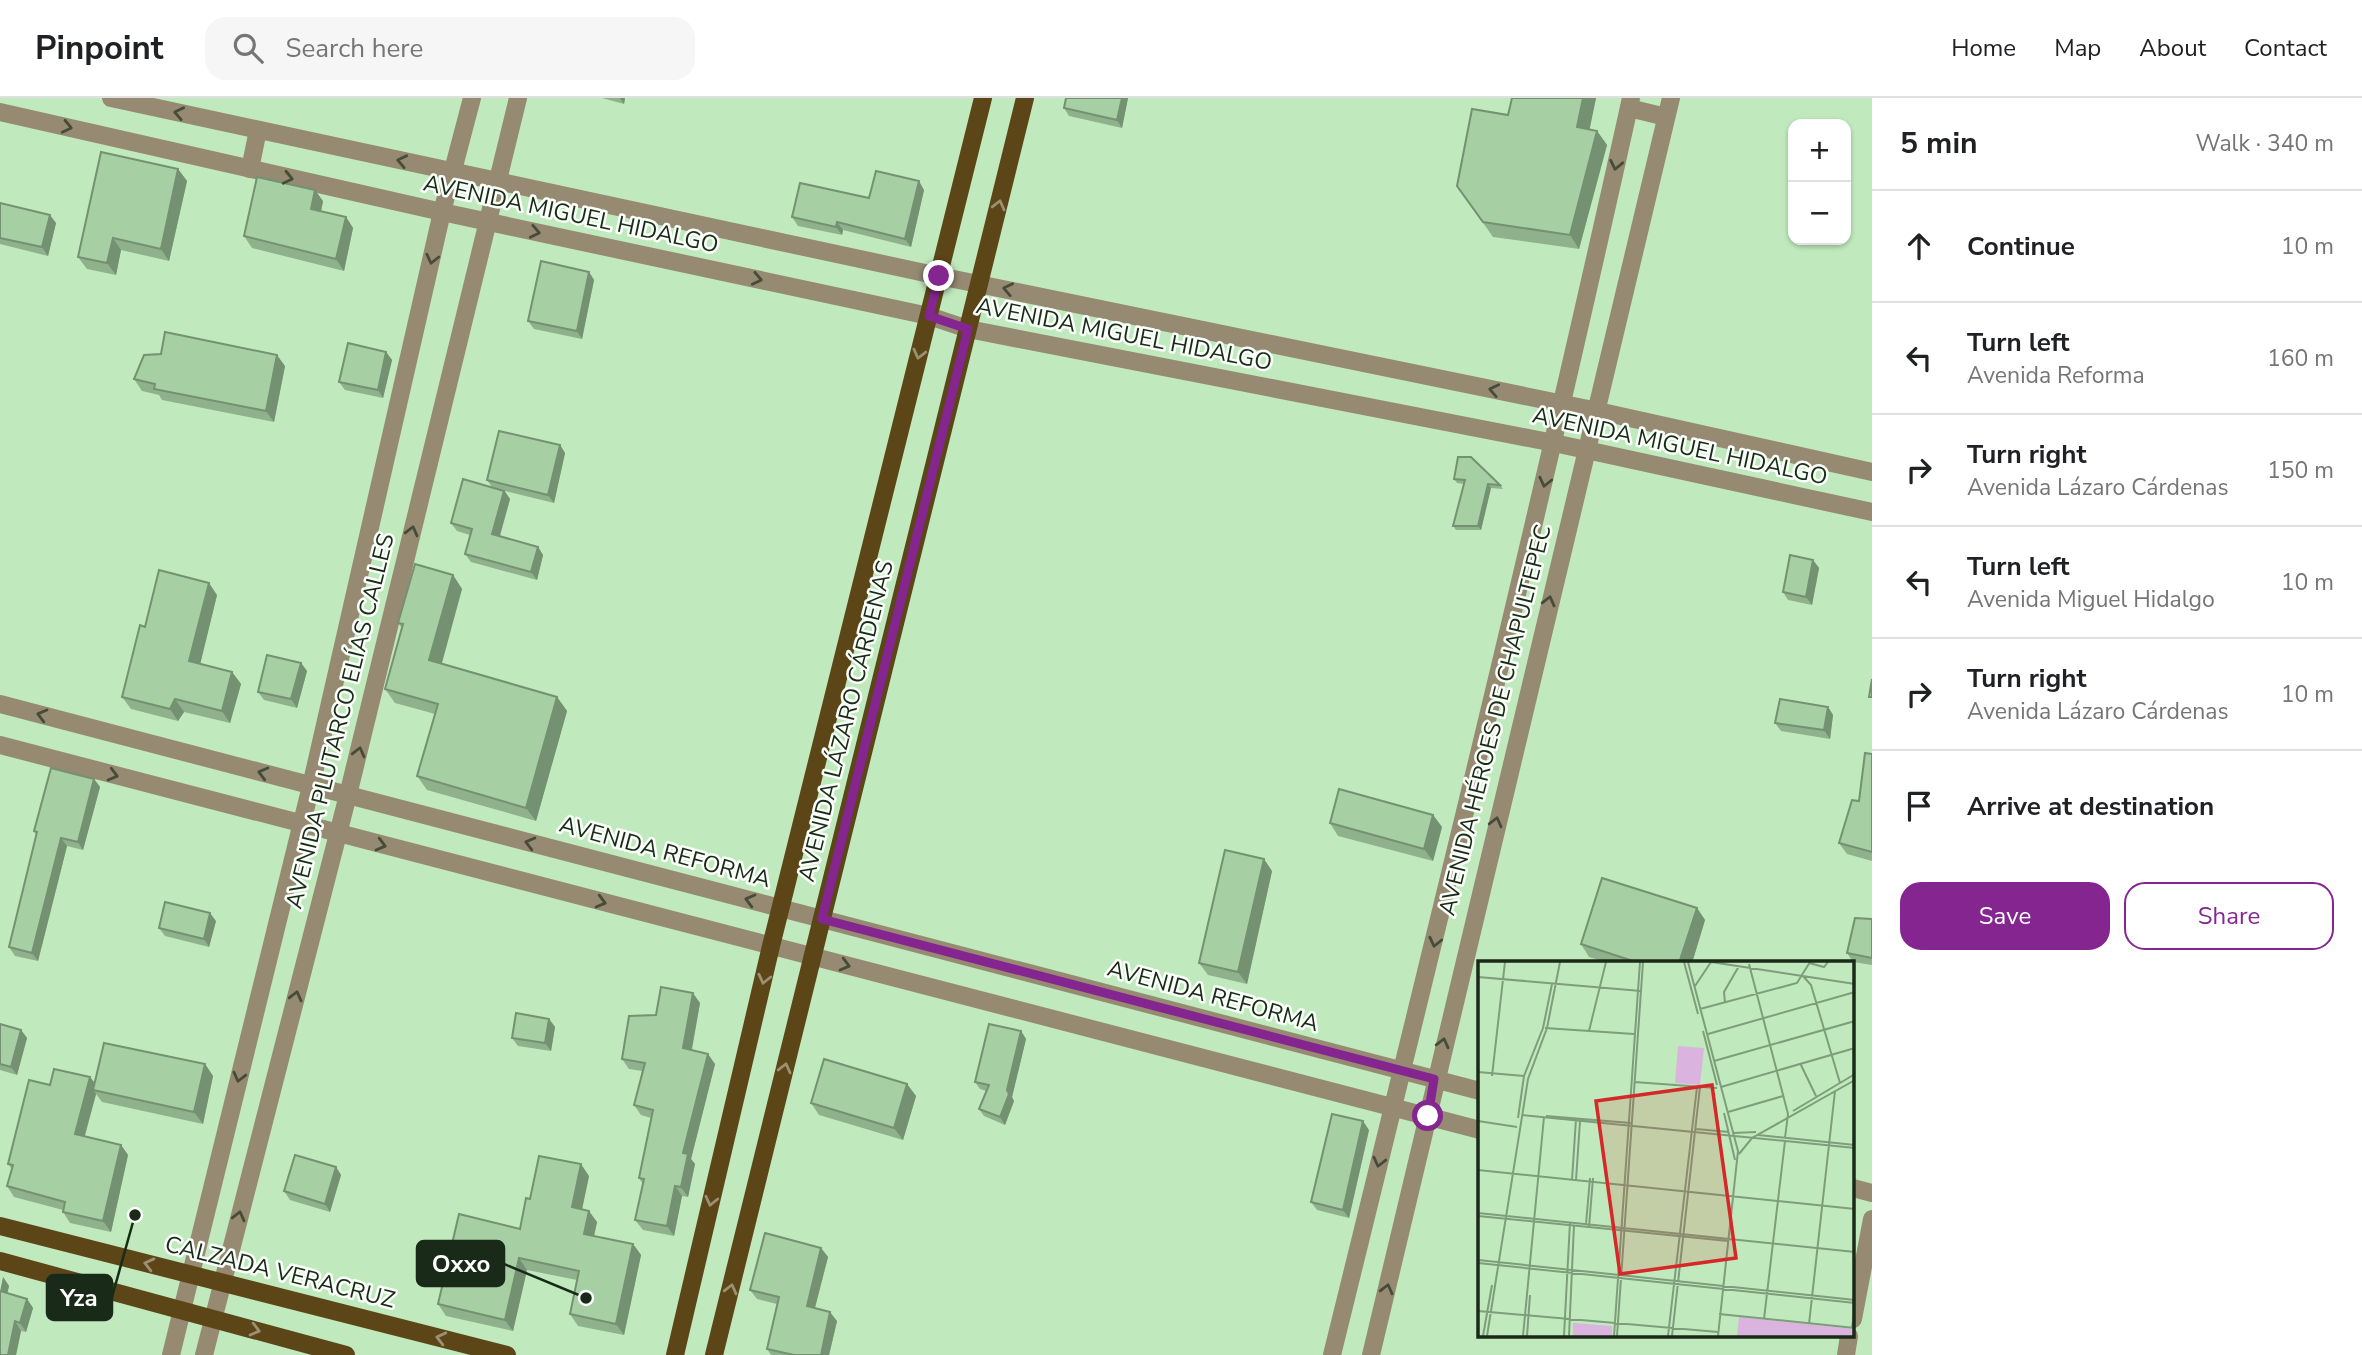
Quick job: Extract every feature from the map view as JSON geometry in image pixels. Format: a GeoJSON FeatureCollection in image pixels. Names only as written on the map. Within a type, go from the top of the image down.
{"type":"FeatureCollection","features":[{"type":"Feature","properties":{"kind":"main road","name":"AVENIDA LÁZARO CÁRDENAS"},"geometry":{"type":"LineString","coordinates":[[675,1355],[771,946],[983,98]]}},
{"type":"Feature","properties":{"kind":"main road","name":"AVENIDA LÁZARO CÁRDENAS"},"geometry":{"type":"LineString","coordinates":[[714,1355],[1025,98]]}},
{"type":"Feature","properties":{"kind":"main road","name":"CALZADA VERACRUZ"},"geometry":{"type":"LineString","coordinates":[[0,1226],[507,1355]]}},
{"type":"Feature","properties":{"kind":"main road"},"geometry":{"type":"LineString","coordinates":[[0,1262],[346,1355]]}},
{"type":"Feature","properties":{"kind":"street","name":"AVENIDA MIGUEL HIDALGO"},"geometry":{"type":"LineString","coordinates":[[111,98],[939,276],[1598,411],[1872,472]]}},
{"type":"Feature","properties":{"kind":"street","name":"AVENIDA PLUTARCO ELÍAS CALLES"},"geometry":{"type":"LineString","coordinates":[[171,1355],[311,786],[442,212],[472,98]]}},
{"type":"Feature","properties":{"kind":"street","name":"AVENIDA PLUTARCO ELÍAS CALLES"},"geometry":{"type":"LineString","coordinates":[[204,1355],[348,795],[486,221],[519,98]]}},
{"type":"Feature","properties":{"kind":"street","name":"AVENIDA HÉROES DE CHAPULTEPEC"},"geometry":{"type":"LineString","coordinates":[[1371,1355],[1428,1116],[1434,1079],[1586,450],[1598,411],[1671,98]]}},
{"type":"Feature","properties":{"kind":"street"},"geometry":{"type":"LineString","coordinates":[[1630,103],[1666,117]]}},
{"type":"Feature","properties":{"kind":"street","name":"AVENIDA HÉROES DE CHAPULTEPEC"},"geometry":{"type":"LineString","coordinates":[[1332,1355],[1404,1071],[1554,443],[1630,103]]}},
{"type":"Feature","properties":{"kind":"street","name":"AVENIDA MIGUEL HIDALGO"},"geometry":{"type":"LineString","coordinates":[[0,112],[442,212],[929,316],[968,329],[1554,443],[1872,512]]}},
{"type":"Feature","properties":{"kind":"street"},"geometry":{"type":"LineString","coordinates":[[250,169],[258,130]]}},
{"type":"Feature","properties":{"kind":"street","name":"AVENIDA REFORMA"},"geometry":{"type":"LineString","coordinates":[[0,704],[1478,1090]]}},
{"type":"Feature","properties":{"kind":"street"},"geometry":{"type":"LineString","coordinates":[[0,745],[1478,1129]]}},
{"type":"Feature","properties":{"kind":"street"},"geometry":{"type":"LineString","coordinates":[[1854,1188],[1872,1193]]}},
{"type":"Feature","properties":{"kind":"street"},"geometry":{"type":"LineString","coordinates":[[1854,1311],[1865,1225]]}},
{"type":"Feature","properties":{"kind":"building"},"geometry":{"type":"Polygon","coordinates":[[[1066,98],[1122,98],[1117,120],[1064,108],[1066,98]]]}},
{"type":"Feature","properties":{"kind":"building"},"geometry":{"type":"Polygon","coordinates":[[[1512,98],[1583,98],[1577,127],[1597,131],[1570,235],[1483,222],[1457,186],[1472,109],[1508,115],[1512,98]]]}},
{"type":"Feature","properties":{"kind":"building"},"geometry":{"type":"Polygon","coordinates":[[[101,152],[178,169],[161,249],[113,238],[107,263],[78,257],[101,152]]]}},
{"type":"Feature","properties":{"kind":"building"},"geometry":{"type":"Polygon","coordinates":[[[876,171],[919,181],[905,239],[837,222],[836,227],[792,217],[800,183],[869,198],[876,171]]]}},
{"type":"Feature","properties":{"kind":"building"},"geometry":{"type":"Polygon","coordinates":[[[257,177],[315,190],[311,209],[346,217],[336,259],[244,236],[257,177]]]}},
{"type":"Feature","properties":{"kind":"building"},"geometry":{"type":"Polygon","coordinates":[[[0,203],[50,215],[42,247],[0,238],[0,203]]]}},
{"type":"Feature","properties":{"kind":"building"},"geometry":{"type":"Polygon","coordinates":[[[541,261],[589,272],[577,331],[528,321],[541,261]]]}},
{"type":"Feature","properties":{"kind":"building"},"geometry":{"type":"Polygon","coordinates":[[[165,332],[277,355],[266,411],[154,389],[155,384],[134,379],[144,355],[161,354],[165,332]]]}},
{"type":"Feature","properties":{"kind":"building"},"geometry":{"type":"Polygon","coordinates":[[[348,343],[386,352],[378,390],[339,382],[348,343]]]}},
{"type":"Feature","properties":{"kind":"building"},"geometry":{"type":"Polygon","coordinates":[[[499,431],[560,445],[548,495],[487,480],[499,431]]]}},
{"type":"Feature","properties":{"kind":"building"},"geometry":{"type":"Polygon","coordinates":[[[1458,457],[1471,457],[1500,485],[1488,484],[1478,526],[1453,526],[1465,480],[1454,479],[1458,457]]]}},
{"type":"Feature","properties":{"kind":"building"},"geometry":{"type":"Polygon","coordinates":[[[463,479],[504,491],[492,534],[538,547],[531,572],[465,554],[472,529],[451,523],[463,479]]]}},
{"type":"Feature","properties":{"kind":"building"},"geometry":{"type":"Polygon","coordinates":[[[1790,555],[1813,560],[1806,597],[1783,592],[1790,555]]]}},
{"type":"Feature","properties":{"kind":"building"},"geometry":{"type":"Polygon","coordinates":[[[415,564],[453,575],[429,660],[557,697],[526,808],[417,776],[438,704],[385,689],[403,624],[398,623],[415,564]]]}},
{"type":"Feature","properties":{"kind":"building"},"geometry":{"type":"Polygon","coordinates":[[[159,570],[209,583],[189,661],[232,672],[222,711],[175,699],[170,709],[122,697],[140,625],[145,627],[159,570]]]}},
{"type":"Feature","properties":{"kind":"building"},"geometry":{"type":"Polygon","coordinates":[[[267,655],[301,663],[291,699],[258,692],[267,655]]]}},
{"type":"Feature","properties":{"kind":"building"},"geometry":{"type":"Polygon","coordinates":[[[1780,699],[1828,707],[1824,730],[1775,723],[1780,699]]]}},
{"type":"Feature","properties":{"kind":"building"},"geometry":{"type":"Polygon","coordinates":[[[1865,753],[1872,754],[1872,852],[1839,843],[1852,800],[1859,801],[1865,753]]]}},
{"type":"Feature","properties":{"kind":"building"},"geometry":{"type":"Polygon","coordinates":[[[51,768],[94,779],[78,842],[61,838],[32,953],[9,947],[37,832],[34,831],[51,768]]]}},
{"type":"Feature","properties":{"kind":"building"},"geometry":{"type":"Polygon","coordinates":[[[1339,789],[1433,815],[1424,849],[1330,823],[1339,789]]]}},
{"type":"Feature","properties":{"kind":"building"},"geometry":{"type":"Polygon","coordinates":[[[1225,850],[1264,859],[1238,972],[1199,963],[1225,850]]]}},
{"type":"Feature","properties":{"kind":"building"},"geometry":{"type":"Polygon","coordinates":[[[1602,878],[1697,908],[1680,961],[1633,961],[1581,944],[1602,878]]]}},
{"type":"Feature","properties":{"kind":"building"},"geometry":{"type":"Polygon","coordinates":[[[165,902],[210,913],[204,939],[159,928],[165,902]]]}},
{"type":"Feature","properties":{"kind":"building"},"geometry":{"type":"Polygon","coordinates":[[[1855,918],[1872,919],[1872,958],[1847,953],[1855,918]]]}},
{"type":"Feature","properties":{"kind":"building"},"geometry":{"type":"Polygon","coordinates":[[[661,987],[693,993],[683,1048],[708,1054],[683,1153],[688,1154],[681,1187],[675,1186],[667,1226],[635,1220],[644,1179],[639,1178],[653,1110],[634,1105],[645,1063],[622,1059],[629,1016],[656,1015],[661,987]]]}},
{"type":"Feature","properties":{"kind":"building"},"geometry":{"type":"Polygon","coordinates":[[[516,1013],[549,1019],[545,1043],[512,1038],[516,1013]]]}},
{"type":"Feature","properties":{"kind":"building"},"geometry":{"type":"Polygon","coordinates":[[[0,1024],[21,1030],[11,1067],[0,1064],[0,1024]]]}},
{"type":"Feature","properties":{"kind":"building"},"geometry":{"type":"Polygon","coordinates":[[[989,1024],[1021,1031],[1007,1090],[1009,1094],[1000,1117],[979,1109],[989,1085],[975,1082],[989,1024]]]}},
{"type":"Feature","properties":{"kind":"building"},"geometry":{"type":"Polygon","coordinates":[[[104,1043],[205,1064],[194,1112],[93,1090],[104,1043]]]}},
{"type":"Feature","properties":{"kind":"building"},"geometry":{"type":"Polygon","coordinates":[[[824,1059],[907,1084],[894,1128],[811,1103],[824,1059]]]}},
{"type":"Feature","properties":{"kind":"building"},"geometry":{"type":"Polygon","coordinates":[[[54,1069],[90,1077],[75,1134],[121,1145],[103,1221],[63,1212],[65,1202],[7,1186],[13,1165],[8,1164],[29,1080],[50,1085],[54,1069]]]}},
{"type":"Feature","properties":{"kind":"building"},"geometry":{"type":"Polygon","coordinates":[[[1332,1114],[1363,1121],[1343,1210],[1311,1202],[1332,1114]]]}},
{"type":"Feature","properties":{"kind":"building"},"geometry":{"type":"Polygon","coordinates":[[[295,1155],[336,1167],[325,1204],[284,1191],[295,1155]]]}},
{"type":"Feature","properties":{"kind":"building"},"geometry":{"type":"Polygon","coordinates":[[[539,1156],[581,1164],[572,1207],[589,1211],[584,1234],[633,1244],[616,1324],[570,1314],[579,1271],[519,1258],[505,1320],[438,1304],[459,1214],[520,1229],[526,1198],[530,1199],[539,1156]]]}},
{"type":"Feature","properties":{"kind":"building"},"geometry":{"type":"Polygon","coordinates":[[[765,1233],[821,1248],[807,1306],[830,1312],[821,1355],[794,1355],[767,1349],[779,1297],[750,1290],[765,1233]]]}},
{"type":"Feature","properties":{"kind":"building"},"geometry":{"type":"Polygon","coordinates":[[[0,1291],[27,1299],[20,1323],[15,1321],[8,1355],[0,1355],[0,1291]]]}},
{"type":"Feature","properties":{"kind":"place","name":"Yza"},"geometry":{"type":"Point","coordinates":[135,1215]}},
{"type":"Feature","properties":{"kind":"place","name":"Oxxo"},"geometry":{"type":"Point","coordinates":[586,1298]}},
{"type":"Feature","properties":{"kind":"route"},"geometry":{"type":"LineString","coordinates":[[939,276],[929,316],[968,329],[822,919],[1434,1079],[1428,1116]]}}]}
